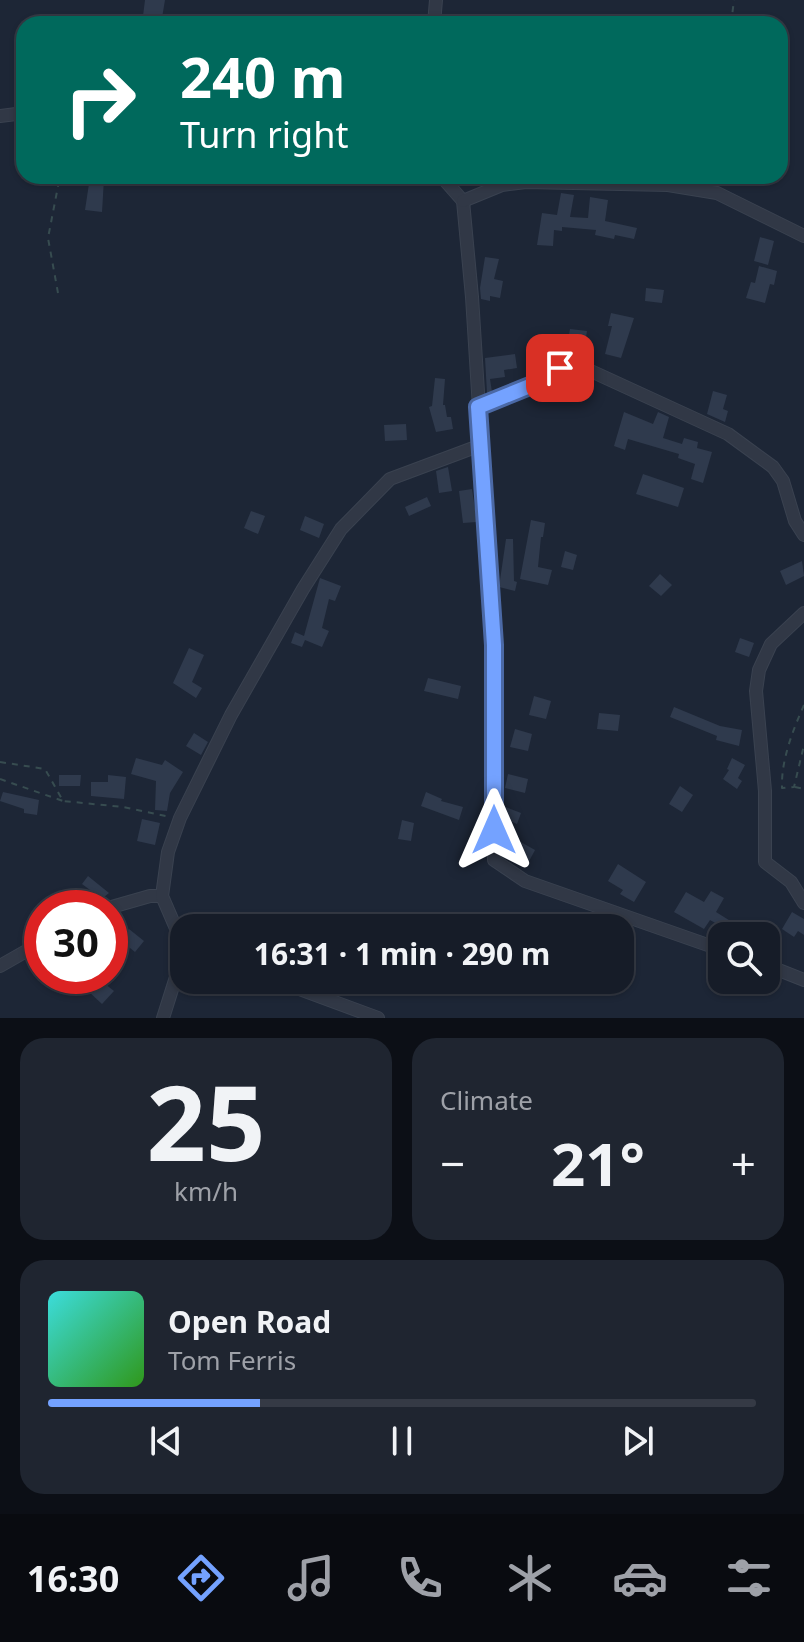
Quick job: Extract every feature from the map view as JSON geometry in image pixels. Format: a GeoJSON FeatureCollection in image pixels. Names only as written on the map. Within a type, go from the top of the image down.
{"type":"FeatureCollection","features":[{"type":"Feature","properties":{"kind":"street"},"geometry":{"type":"LineString","coordinates":[[448,184],[463,201],[481,445],[494,645],[494,860],[525,881],[708,945]]}},
{"type":"Feature","properties":{"kind":"street"},"geometry":{"type":"LineString","coordinates":[[463,201],[510,184]]}},
{"type":"Feature","properties":{"kind":"street"},"geometry":{"type":"LineString","coordinates":[[621,184],[668,185],[717,193],[804,236]]}},
{"type":"Feature","properties":{"kind":"street"},"geometry":{"type":"LineString","coordinates":[[478,407],[547,379],[560,368],[593,372],[728,434],[773,467],[783,481],[795,521],[804,535]]}},
{"type":"Feature","properties":{"kind":"street"},"geometry":{"type":"LineString","coordinates":[[170,914],[162,896],[168,852],[180,818],[231,715],[341,529],[390,479],[481,445]]}},
{"type":"Feature","properties":{"kind":"street"},"geometry":{"type":"LineString","coordinates":[[804,613],[771,644],[759,670],[756,691],[765,791],[765,862],[791,882],[804,903]]}},
{"type":"Feature","properties":{"kind":"street"},"geometry":{"type":"LineString","coordinates":[[128,902],[162,896]]}},
{"type":"Feature","properties":{"kind":"street"},"geometry":{"type":"LineString","coordinates":[[0,966],[24,952]]}},
{"type":"Feature","properties":{"kind":"street"},"geometry":{"type":"LineString","coordinates":[[780,971],[804,980]]}},
{"type":"Feature","properties":{"kind":"street"},"geometry":{"type":"LineString","coordinates":[[163,1018],[172,994]]}},
{"type":"Feature","properties":{"kind":"street"},"geometry":{"type":"LineString","coordinates":[[313,994],[378,1018]]}},
{"type":"Feature","properties":{"kind":"path"},"geometry":{"type":"LineString","coordinates":[[58,184],[48,238],[58,293]]}},
{"type":"Feature","properties":{"kind":"path"},"geometry":{"type":"LineString","coordinates":[[804,705],[782,774],[782,788],[804,789]]}},
{"type":"Feature","properties":{"kind":"path"},"geometry":{"type":"LineString","coordinates":[[794,787],[804,745]]}},
{"type":"Feature","properties":{"kind":"path"},"geometry":{"type":"LineString","coordinates":[[0,762],[45,769],[63,801]]}},
{"type":"Feature","properties":{"kind":"path"},"geometry":{"type":"LineString","coordinates":[[0,779],[63,801],[123,807],[180,818]]}},
{"type":"Feature","properties":{"kind":"building"},"geometry":{"type":"Polygon","coordinates":[[[145,0],[165,0],[162,16],[143,16],[145,0]]]}},
{"type":"Feature","properties":{"kind":"building"},"geometry":{"type":"Polygon","coordinates":[[[89,184],[104,184],[102,212],[85,210],[89,184]]]}},
{"type":"Feature","properties":{"kind":"building"},"geometry":{"type":"Polygon","coordinates":[[[561,193],[574,195],[570,217],[588,218],[590,197],[608,200],[605,221],[637,228],[634,239],[615,235],[614,239],[595,235],[596,230],[562,227],[562,231],[554,230],[553,246],[537,245],[542,213],[557,215],[561,193]]]}},
{"type":"Feature","properties":{"kind":"building"},"geometry":{"type":"Polygon","coordinates":[[[760,237],[774,241],[768,265],[754,261],[760,237]]]}},
{"type":"Feature","properties":{"kind":"building"},"geometry":{"type":"Polygon","coordinates":[[[485,257],[499,259],[494,279],[503,281],[500,298],[490,296],[490,301],[481,299],[485,257]]]}},
{"type":"Feature","properties":{"kind":"building"},"geometry":{"type":"Polygon","coordinates":[[[759,266],[777,271],[765,303],[746,298],[751,282],[755,283],[759,266]]]}},
{"type":"Feature","properties":{"kind":"building"},"geometry":{"type":"Polygon","coordinates":[[[646,288],[664,290],[662,303],[645,301],[646,288]]]}},
{"type":"Feature","properties":{"kind":"building"},"geometry":{"type":"Polygon","coordinates":[[[611,313],[634,318],[621,358],[605,354],[612,326],[608,326],[611,313]]]}},
{"type":"Feature","properties":{"kind":"building"},"geometry":{"type":"Polygon","coordinates":[[[570,329],[587,331],[584,349],[567,346],[570,329]]]}},
{"type":"Feature","properties":{"kind":"building"},"geometry":{"type":"Polygon","coordinates":[[[515,354],[517,368],[504,370],[505,377],[490,379],[492,392],[487,393],[485,358],[515,354]]]}},
{"type":"Feature","properties":{"kind":"building"},"geometry":{"type":"Polygon","coordinates":[[[435,378],[445,379],[443,405],[447,417],[451,417],[453,429],[436,432],[429,407],[432,406],[435,378]]]}},
{"type":"Feature","properties":{"kind":"building"},"geometry":{"type":"Polygon","coordinates":[[[713,391],[727,395],[723,409],[728,411],[725,422],[707,414],[713,391]]]}},
{"type":"Feature","properties":{"kind":"building"},"geometry":{"type":"Polygon","coordinates":[[[624,412],[653,424],[658,412],[669,417],[663,438],[682,444],[684,438],[698,442],[697,448],[712,452],[703,483],[691,479],[695,464],[678,458],[679,454],[628,439],[625,450],[614,446],[624,412]]]}},
{"type":"Feature","properties":{"kind":"building"},"geometry":{"type":"Polygon","coordinates":[[[406,424],[407,440],[385,441],[384,425],[406,424]]]}},
{"type":"Feature","properties":{"kind":"building"},"geometry":{"type":"Polygon","coordinates":[[[448,467],[452,491],[439,493],[436,471],[448,467]]]}},
{"type":"Feature","properties":{"kind":"building"},"geometry":{"type":"Polygon","coordinates":[[[643,474],[684,488],[678,507],[636,494],[643,474]]]}},
{"type":"Feature","properties":{"kind":"building"},"geometry":{"type":"Polygon","coordinates":[[[472,489],[477,522],[463,523],[459,491],[472,489]]]}},
{"type":"Feature","properties":{"kind":"building"},"geometry":{"type":"Polygon","coordinates":[[[427,497],[431,506],[409,516],[405,507],[427,497]]]}},
{"type":"Feature","properties":{"kind":"building"},"geometry":{"type":"Polygon","coordinates":[[[251,511],[265,516],[258,534],[244,528],[251,511]]]}},
{"type":"Feature","properties":{"kind":"building"},"geometry":{"type":"Polygon","coordinates":[[[305,516],[324,524],[319,538],[300,530],[305,516]]]}},
{"type":"Feature","properties":{"kind":"building"},"geometry":{"type":"Polygon","coordinates":[[[531,520],[545,523],[538,567],[552,570],[548,585],[520,579],[531,520]]]}},
{"type":"Feature","properties":{"kind":"building"},"geometry":{"type":"Polygon","coordinates":[[[506,539],[513,539],[515,591],[499,587],[506,539]]]}},
{"type":"Feature","properties":{"kind":"building"},"geometry":{"type":"Polygon","coordinates":[[[565,551],[577,555],[573,570],[561,567],[565,551]]]}},
{"type":"Feature","properties":{"kind":"building"},"geometry":{"type":"Polygon","coordinates":[[[802,561],[804,576],[786,585],[780,571],[802,561]]]}},
{"type":"Feature","properties":{"kind":"building"},"geometry":{"type":"Polygon","coordinates":[[[660,574],[672,585],[661,596],[649,586],[660,574]]]}},
{"type":"Feature","properties":{"kind":"building"},"geometry":{"type":"Polygon","coordinates":[[[320,578],[341,586],[335,601],[329,599],[322,628],[329,631],[322,647],[305,640],[302,647],[291,643],[295,632],[304,636],[320,578]]]}},
{"type":"Feature","properties":{"kind":"building"},"geometry":{"type":"Polygon","coordinates":[[[740,638],[754,643],[749,657],[735,652],[740,638]]]}},
{"type":"Feature","properties":{"kind":"building"},"geometry":{"type":"Polygon","coordinates":[[[189,648],[204,655],[192,682],[202,688],[196,698],[173,683],[189,648]]]}},
{"type":"Feature","properties":{"kind":"building"},"geometry":{"type":"Polygon","coordinates":[[[428,678],[461,686],[458,699],[424,691],[428,678]]]}},
{"type":"Feature","properties":{"kind":"building"},"geometry":{"type":"Polygon","coordinates":[[[534,696],[551,701],[546,719],[529,715],[534,696]]]}},
{"type":"Feature","properties":{"kind":"building"},"geometry":{"type":"Polygon","coordinates":[[[674,707],[720,726],[742,730],[739,746],[716,740],[717,736],[670,717],[674,707]]]}},
{"type":"Feature","properties":{"kind":"building"},"geometry":{"type":"Polygon","coordinates":[[[599,713],[620,715],[618,731],[597,729],[599,713]]]}},
{"type":"Feature","properties":{"kind":"building"},"geometry":{"type":"Polygon","coordinates":[[[515,729],[532,734],[528,751],[510,747],[515,729]]]}},
{"type":"Feature","properties":{"kind":"building"},"geometry":{"type":"Polygon","coordinates":[[[194,733],[208,742],[201,755],[186,746],[194,733]]]}},
{"type":"Feature","properties":{"kind":"building"},"geometry":{"type":"Polygon","coordinates":[[[136,758],[162,765],[165,760],[183,772],[170,793],[167,811],[155,810],[156,781],[131,774],[136,758]]]}},
{"type":"Feature","properties":{"kind":"building"},"geometry":{"type":"Polygon","coordinates":[[[732,758],[745,765],[738,778],[742,781],[737,789],[723,779],[732,758]]]}},
{"type":"Feature","properties":{"kind":"building"},"geometry":{"type":"Polygon","coordinates":[[[508,774],[528,779],[525,793],[505,788],[508,774]]]}},
{"type":"Feature","properties":{"kind":"building"},"geometry":{"type":"Polygon","coordinates":[[[59,775],[81,775],[80,786],[59,786],[59,775]]]}},
{"type":"Feature","properties":{"kind":"building"},"geometry":{"type":"Polygon","coordinates":[[[108,775],[126,777],[124,799],[91,796],[91,782],[108,782],[108,775]]]}},
{"type":"Feature","properties":{"kind":"building"},"geometry":{"type":"Polygon","coordinates":[[[680,786],[693,795],[682,812],[669,804],[680,786]]]}},
{"type":"Feature","properties":{"kind":"building"},"geometry":{"type":"Polygon","coordinates":[[[3,792],[39,800],[37,815],[24,813],[24,809],[0,801],[3,792]]]}},
{"type":"Feature","properties":{"kind":"building"},"geometry":{"type":"Polygon","coordinates":[[[426,792],[441,801],[463,807],[459,820],[421,806],[426,792]]]}},
{"type":"Feature","properties":{"kind":"building"},"geometry":{"type":"Polygon","coordinates":[[[503,806],[521,813],[517,824],[503,818],[503,806]]]}},
{"type":"Feature","properties":{"kind":"building"},"geometry":{"type":"Polygon","coordinates":[[[142,819],[160,823],[155,845],[137,841],[142,819]]]}},
{"type":"Feature","properties":{"kind":"building"},"geometry":{"type":"Polygon","coordinates":[[[402,820],[414,823],[411,841],[398,839],[402,820]]]}},
{"type":"Feature","properties":{"kind":"building"},"geometry":{"type":"Polygon","coordinates":[[[519,841],[535,850],[526,867],[509,858],[519,841]]]}},
{"type":"Feature","properties":{"kind":"building"},"geometry":{"type":"Polygon","coordinates":[[[618,864],[646,882],[634,902],[620,894],[623,890],[608,881],[618,864]]]}},
{"type":"Feature","properties":{"kind":"building"},"geometry":{"type":"Polygon","coordinates":[[[88,876],[105,890],[90,890],[82,884],[88,876]]]}},
{"type":"Feature","properties":{"kind":"building"},"geometry":{"type":"Polygon","coordinates":[[[711,891],[724,898],[716,912],[732,922],[710,920],[704,929],[674,912],[686,892],[704,902],[711,891]]]}},
{"type":"Feature","properties":{"kind":"building"},"geometry":{"type":"Polygon","coordinates":[[[792,912],[804,919],[804,935],[798,931],[794,937],[782,929],[792,912]]]}},
{"type":"Feature","properties":{"kind":"building"},"geometry":{"type":"Polygon","coordinates":[[[128,930],[144,941],[135,952],[128,946],[128,930]]]}},
{"type":"Feature","properties":{"kind":"building"},"geometry":{"type":"Polygon","coordinates":[[[91,994],[111,994],[102,1004],[91,994]]]}},
{"type":"Feature","properties":{"kind":"route"},"geometry":{"type":"LineString","coordinates":[[494,830],[494,645],[478,407],[547,379],[560,368]]}}]}
